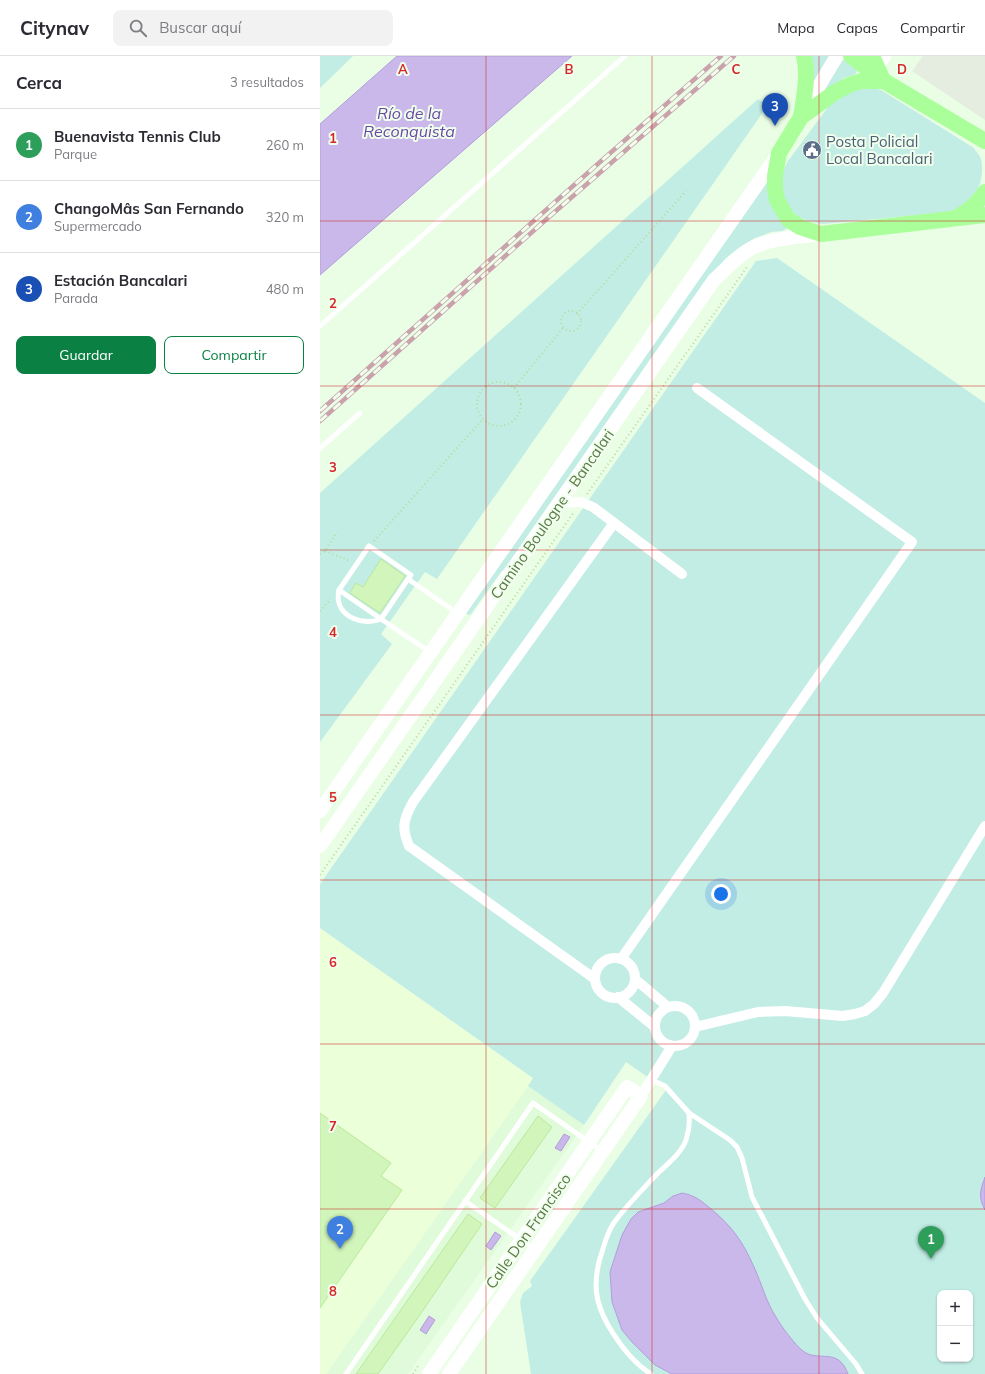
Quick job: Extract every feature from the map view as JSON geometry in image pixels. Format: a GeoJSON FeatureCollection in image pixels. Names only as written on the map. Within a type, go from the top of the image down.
{"type":"FeatureCollection","features":[{"type":"Feature","properties":{"kind":"main road"},"geometry":{"type":"LineString","coordinates":[[801,117],[806,78],[806,62],[804,56]]}},
{"type":"Feature","properties":{"kind":"main road"},"geometry":{"type":"LineString","coordinates":[[837,56],[779,153],[775,176],[775,189],[777,200],[788,219],[800,227],[821,234],[957,217],[985,215]]}},
{"type":"Feature","properties":{"kind":"main road"},"geometry":{"type":"LineString","coordinates":[[850,56],[878,69],[979,137],[985,151]]}},
{"type":"Feature","properties":{"kind":"main road"},"geometry":{"type":"LineString","coordinates":[[801,117],[834,93],[849,85],[861,81],[878,69]]}},
{"type":"Feature","properties":{"kind":"main road","name":"Camino Boulogne - Bancalari"},"geometry":{"type":"LineString","coordinates":[[320,810],[779,153]]}},
{"type":"Feature","properties":{"kind":"main road"},"geometry":{"type":"LineString","coordinates":[[957,217],[971,209],[985,192]]}},
{"type":"Feature","properties":{"kind":"main road","name":"Camino Boulogne - Bancalari"},"geometry":{"type":"LineString","coordinates":[[320,846],[714,280],[735,260],[751,248],[765,242],[821,234]]}},
{"type":"Feature","properties":{"kind":"main road","name":"Calle Don Francisco"},"geometry":{"type":"LineString","coordinates":[[429,1374],[628,1087],[641,1096],[448,1374]]}},
{"type":"Feature","properties":{"kind":"street"},"geometry":{"type":"LineString","coordinates":[[878,69],[887,56]]}},
{"type":"Feature","properties":{"kind":"street"},"geometry":{"type":"LineString","coordinates":[[621,959],[912,542],[697,388]]}},
{"type":"Feature","properties":{"kind":"street"},"geometry":{"type":"LineString","coordinates":[[559,504],[581,502],[593,507],[682,574]]}},
{"type":"Feature","properties":{"kind":"street"},"geometry":{"type":"LineString","coordinates":[[595,979],[409,846],[404,834],[404,825],[406,814],[413,802],[614,523]]}},
{"type":"Feature","properties":{"kind":"street"},"geometry":{"type":"LineString","coordinates":[[695,1027],[758,1012],[784,1010],[843,1016],[865,1011],[874,1004],[883,993],[985,826]]}},
{"type":"Feature","properties":{"kind":"street"},"geometry":{"type":"LineString","coordinates":[[614,958],[621,959],[631,966],[635,979],[630,991],[618,998],[612,998],[600,991],[596,985],[595,979],[598,967],[603,962],[614,958]]}},
{"type":"Feature","properties":{"kind":"street"},"geometry":{"type":"LineString","coordinates":[[635,979],[668,1007]]}},
{"type":"Feature","properties":{"kind":"street"},"geometry":{"type":"LineString","coordinates":[[618,998],[655,1027],[660,1039],[672,1046],[679,1046],[690,1039],[694,1034],[695,1027],[692,1014],[687,1010],[675,1006],[668,1007],[659,1015],[655,1027]]}},
{"type":"Feature","properties":{"kind":"street"},"geometry":{"type":"LineString","coordinates":[[641,1096],[650,1079],[672,1046]]}},
{"type":"Feature","properties":{"kind":"lane"},"geometry":{"type":"LineString","coordinates":[[320,326],[624,56]]}},
{"type":"Feature","properties":{"kind":"lane"},"geometry":{"type":"LineString","coordinates":[[320,448],[360,413]]}},
{"type":"Feature","properties":{"kind":"lane"},"geometry":{"type":"LineString","coordinates":[[369,546],[411,575],[381,619],[369,622],[357,620],[348,616],[338,603],[339,590],[357,564],[369,546]]}},
{"type":"Feature","properties":{"kind":"lane"},"geometry":{"type":"LineString","coordinates":[[408,579],[458,614]]}},
{"type":"Feature","properties":{"kind":"lane"},"geometry":{"type":"LineString","coordinates":[[339,590],[430,653]]}},
{"type":"Feature","properties":{"kind":"lane"},"geometry":{"type":"LineString","coordinates":[[650,1079],[665,1086],[689,1113],[730,1140],[737,1147],[742,1158],[752,1197],[805,1299],[817,1318],[856,1364],[862,1374]]}},
{"type":"Feature","properties":{"kind":"lane"},"geometry":{"type":"LineString","coordinates":[[346,1374],[533,1103],[602,1152]]}},
{"type":"Feature","properties":{"kind":"lane"},"geometry":{"type":"LineString","coordinates":[[651,1374],[629,1357],[614,1337],[600,1312],[596,1299],[596,1278],[607,1236],[613,1225],[624,1210],[679,1153],[686,1140],[689,1128],[689,1113]]}},
{"type":"Feature","properties":{"kind":"lane"},"geometry":{"type":"LineString","coordinates":[[465,1201],[535,1249]]}},
{"type":"Feature","properties":{"kind":"path"},"geometry":{"type":"LineString","coordinates":[[577,314],[686,191]]}},
{"type":"Feature","properties":{"kind":"path"},"geometry":{"type":"LineString","coordinates":[[320,874],[750,263]]}},
{"type":"Feature","properties":{"kind":"path"},"geometry":{"type":"LineString","coordinates":[[569,312],[577,314],[580,320],[577,329],[571,331],[564,328],[561,321],[563,315],[569,312]]}},
{"type":"Feature","properties":{"kind":"path"},"geometry":{"type":"LineString","coordinates":[[514,388],[564,328]]}},
{"type":"Feature","properties":{"kind":"path"},"geometry":{"type":"LineString","coordinates":[[501,382],[514,388],[519,394],[522,408],[515,420],[509,425],[502,427],[488,424],[483,420],[477,406],[478,398],[486,386],[501,382]]}},
{"type":"Feature","properties":{"kind":"path"},"geometry":{"type":"LineString","coordinates":[[369,546],[483,420]]}},
{"type":"Feature","properties":{"kind":"path"},"geometry":{"type":"LineString","coordinates":[[320,554],[325,551],[336,532]]}},
{"type":"Feature","properties":{"kind":"path"},"geometry":{"type":"LineString","coordinates":[[325,551],[357,564]]}},
{"type":"Feature","properties":{"kind":"shaded area"},"geometry":{"type":"Polygon","coordinates":[[[320,56],[353,56],[320,88],[320,56]]]}},
{"type":"Feature","properties":{"kind":"shaded area"},"geometry":{"type":"Polygon","coordinates":[[[808,56],[831,56],[814,85],[808,56]]]}},
{"type":"Feature","properties":{"kind":"shaded area"},"geometry":{"type":"Polygon","coordinates":[[[923,56],[985,56],[985,120],[912,71],[923,56]]]}},
{"type":"Feature","properties":{"kind":"shaded area"},"geometry":{"type":"Polygon","coordinates":[[[842,59],[857,70],[857,72],[854,75],[844,78],[822,95],[822,94],[842,59]]]}},
{"type":"Feature","properties":{"kind":"shaded area"},"geometry":{"type":"Polygon","coordinates":[[[872,87],[881,90],[974,148],[981,159],[981,179],[973,198],[963,207],[951,212],[823,224],[810,222],[799,217],[788,206],[782,183],[788,161],[828,107],[844,92],[872,87]]]}},
{"type":"Feature","properties":{"kind":"shaded area"},"geometry":{"type":"Polygon","coordinates":[[[758,99],[768,105],[437,579],[425,572],[381,634],[392,644],[320,742],[320,493],[758,99]]]}},
{"type":"Feature","properties":{"kind":"shaded area"},"geometry":{"type":"Polygon","coordinates":[[[766,181],[788,228],[755,238],[737,249],[725,259],[691,302],[509,565],[501,572],[471,614],[468,615],[466,613],[766,181]]]}},
{"type":"Feature","properties":{"kind":"shaded area"},"geometry":{"type":"Polygon","coordinates":[[[777,258],[985,403],[985,1177],[981,1189],[985,1210],[985,1374],[531,1374],[520,1302],[523,1293],[532,1286],[530,1281],[666,1090],[626,1062],[584,1125],[528,1086],[533,1078],[320,928],[320,884],[756,261],[777,258]]]}},
{"type":"Feature","properties":{"kind":"shaded area"},"geometry":{"type":"Polygon","coordinates":[[[320,928],[533,1079],[326,1374],[320,1374],[320,928]]]}},
{"type":"Feature","properties":{"kind":"shaded area"},"geometry":{"type":"Polygon","coordinates":[[[528,1086],[584,1125],[408,1374],[326,1374],[528,1086]]]}},
{"type":"Feature","properties":{"kind":"water","name":"Río de la Reconquista"},"geometry":{"type":"Polygon","coordinates":[[[397,56],[572,56],[320,275],[320,124],[397,56]]]}},
{"type":"Feature","properties":{"kind":"water"},"geometry":{"type":"Polygon","coordinates":[[[564,1134],[570,1137],[561,1151],[555,1148],[564,1134]]]}},
{"type":"Feature","properties":{"kind":"water"},"geometry":{"type":"Polygon","coordinates":[[[985,1177],[985,1210],[980,1194],[985,1177]]]}},
{"type":"Feature","properties":{"kind":"water"},"geometry":{"type":"Polygon","coordinates":[[[682,1193],[694,1197],[704,1203],[731,1228],[750,1258],[778,1321],[796,1344],[803,1351],[809,1354],[815,1356],[827,1356],[839,1360],[844,1365],[848,1374],[672,1374],[655,1365],[632,1342],[622,1330],[612,1302],[610,1272],[622,1235],[631,1219],[638,1212],[664,1203],[673,1196],[682,1193]]]}},
{"type":"Feature","properties":{"kind":"water"},"geometry":{"type":"Polygon","coordinates":[[[495,1232],[501,1236],[491,1250],[486,1246],[495,1232]]]}},
{"type":"Feature","properties":{"kind":"water"},"geometry":{"type":"Polygon","coordinates":[[[429,1316],[435,1320],[426,1334],[420,1330],[429,1316]]]}},
{"type":"Feature","properties":{"kind":"building"},"geometry":{"type":"Polygon","coordinates":[[[381,559],[405,576],[380,613],[350,593],[356,583],[363,587],[381,559]]]}},
{"type":"Feature","properties":{"kind":"building"},"geometry":{"type":"Polygon","coordinates":[[[320,1113],[391,1163],[381,1176],[402,1190],[320,1308],[320,1113]]]}},
{"type":"Feature","properties":{"kind":"building"},"geometry":{"type":"Polygon","coordinates":[[[538,1116],[552,1127],[495,1208],[480,1198],[538,1116]]]}},
{"type":"Feature","properties":{"kind":"building"},"geometry":{"type":"Polygon","coordinates":[[[468,1214],[482,1224],[417,1319],[378,1374],[356,1374],[468,1214]]]}},
{"type":"Feature","properties":{"kind":"railway"},"geometry":{"type":"LineString","coordinates":[[320,411],[721,56]]}},
{"type":"Feature","properties":{"kind":"railway"},"geometry":{"type":"LineString","coordinates":[[320,421],[549,217],[734,56]]}},
{"type":"Feature","properties":{"kind":"place","name":"Estación Bancalari"},"geometry":{"type":"Point","coordinates":[775,126]}},
{"type":"Feature","properties":{"kind":"place","name":"Posta Policial Local Bancalari"},"geometry":{"type":"Point","coordinates":[812,150]}},
{"type":"Feature","properties":{"kind":"place","name":"ChangoMâs San Fernando"},"geometry":{"type":"Point","coordinates":[340,1249]}},
{"type":"Feature","properties":{"kind":"place","name":"Buenavista Tennis Club"},"geometry":{"type":"Point","coordinates":[931,1259]}}]}
